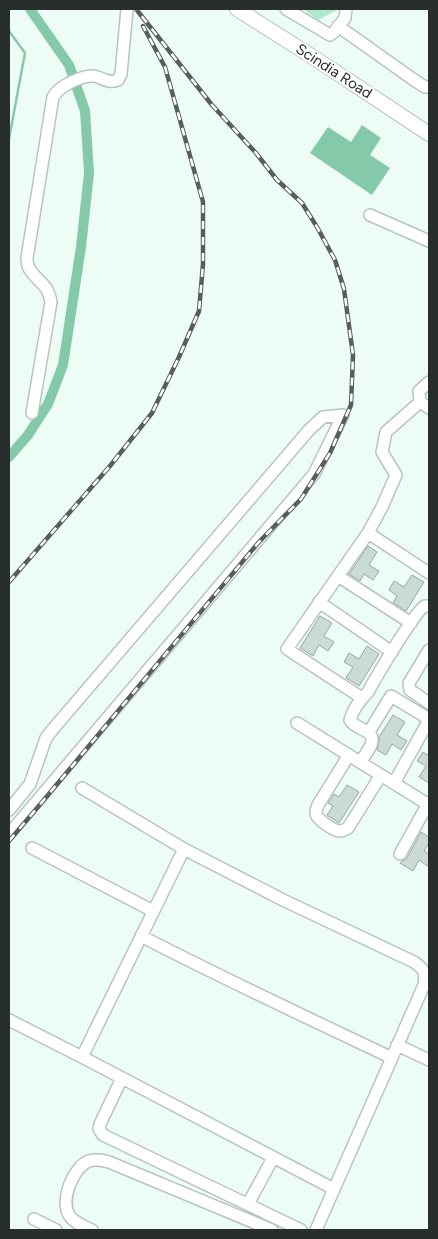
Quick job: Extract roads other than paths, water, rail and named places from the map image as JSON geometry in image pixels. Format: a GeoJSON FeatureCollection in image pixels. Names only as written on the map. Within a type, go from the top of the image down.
{"type":"FeatureCollection","features":[{"type":"Feature","properties":{"kind":"main road","name":"Scindia Road"},"geometry":{"type":"LineString","coordinates":[[237,9],[429,134]]}},
{"type":"Feature","properties":{"kind":"main road","name":"Scindia Road"},"geometry":{"type":"LineString","coordinates":[[247,9],[320,54],[429,126]]}},
{"type":"Feature","properties":{"kind":"street"},"geometry":{"type":"LineString","coordinates":[[32,412],[51,302],[50,294],[31,271],[26,258],[53,97],[56,91],[66,84],[86,77],[94,76],[114,82],[118,80],[127,9]]}},
{"type":"Feature","properties":{"kind":"street"},"geometry":{"type":"LineString","coordinates":[[286,9],[330,35],[345,18],[346,9]]}},
{"type":"Feature","properties":{"kind":"street"},"geometry":{"type":"LineString","coordinates":[[338,26],[414,80],[429,88]]}},
{"type":"Feature","properties":{"kind":"street"},"geometry":{"type":"LineString","coordinates":[[370,215],[429,241]]}},
{"type":"Feature","properties":{"kind":"street"},"geometry":{"type":"LineString","coordinates":[[362,698],[287,649],[368,533],[382,507],[396,475],[382,452],[386,432],[424,405],[419,391],[429,382]]}},
{"type":"Feature","properties":{"kind":"street"},"geometry":{"type":"LineString","coordinates":[[9,834],[314,474],[343,415],[323,417],[309,430],[53,729],[46,738],[30,784],[11,805]]}},
{"type":"Feature","properties":{"kind":"street"},"geometry":{"type":"LineString","coordinates":[[368,533],[429,573]]}},
{"type":"Feature","properties":{"kind":"street"},"geometry":{"type":"LineString","coordinates":[[338,576],[410,623]]}},
{"type":"Feature","properties":{"kind":"street"},"geometry":{"type":"LineString","coordinates":[[320,602],[392,652]]}},
{"type":"Feature","properties":{"kind":"street"},"geometry":{"type":"LineString","coordinates":[[360,762],[371,744],[372,737],[369,732],[352,724],[350,720],[351,715],[368,692],[410,623],[428,603]]}},
{"type":"Feature","properties":{"kind":"street"},"geometry":{"type":"LineString","coordinates":[[429,650],[409,683],[410,690],[429,703]]}},
{"type":"Feature","properties":{"kind":"street"},"geometry":{"type":"LineString","coordinates":[[369,732],[391,696],[429,720],[394,783]]}},
{"type":"Feature","properties":{"kind":"street"},"geometry":{"type":"LineString","coordinates":[[297,723],[429,803],[400,854]]}},
{"type":"Feature","properties":{"kind":"street"},"geometry":{"type":"LineString","coordinates":[[349,755],[318,805],[316,813],[326,825],[341,831],[348,828],[381,775]]}},
{"type":"Feature","properties":{"kind":"street"},"geometry":{"type":"LineString","coordinates":[[82,788],[184,849],[283,900],[423,968],[424,984],[316,1230]]}},
{"type":"Feature","properties":{"kind":"street"},"geometry":{"type":"LineString","coordinates":[[32,848],[152,911]]}},
{"type":"Feature","properties":{"kind":"street"},"geometry":{"type":"LineString","coordinates":[[82,1057],[184,849]]}},
{"type":"Feature","properties":{"kind":"street"},"geometry":{"type":"LineString","coordinates":[[141,936],[392,1058]]}},
{"type":"Feature","properties":{"kind":"street"},"geometry":{"type":"LineString","coordinates":[[9,1020],[334,1190]]}},
{"type":"Feature","properties":{"kind":"street"},"geometry":{"type":"LineString","coordinates":[[397,1045],[429,1060]]}},
{"type":"Feature","properties":{"kind":"street"},"geometry":{"type":"LineString","coordinates":[[122,1078],[100,1124],[103,1135],[301,1230]]}},
{"type":"Feature","properties":{"kind":"street"},"geometry":{"type":"LineString","coordinates":[[248,1204],[273,1158]]}},
{"type":"Feature","properties":{"kind":"street"},"geometry":{"type":"LineString","coordinates":[[92,1230],[72,1218],[68,1213],[66,1204],[72,1178],[78,1169],[83,1164],[98,1159],[272,1230]]}},
{"type":"Feature","properties":{"kind":"street"},"geometry":{"type":"LineString","coordinates":[[34,1219],[56,1230]]}},
{"type":"Feature","properties":{"kind":"waterway"},"geometry":{"type":"LineString","coordinates":[[9,457],[28,435],[48,404],[63,365],[81,247],[89,173],[85,111],[69,65],[30,9]]}},
{"type":"Feature","properties":{"kind":"waterway"},"geometry":{"type":"LineString","coordinates":[[9,31],[25,53],[9,139]]}},
{"type":"Feature","properties":{"kind":"railway"},"geometry":{"type":"LineString","coordinates":[[9,841],[259,542],[301,499],[330,453],[351,405],[353,355],[344,289],[335,260],[302,203],[277,180],[256,153],[212,105],[136,9]]}},
{"type":"Feature","properties":{"kind":"railway"},"geometry":{"type":"LineString","coordinates":[[9,582],[110,466],[152,413],[199,311],[203,264],[203,202],[165,67],[143,26]]}}]}
